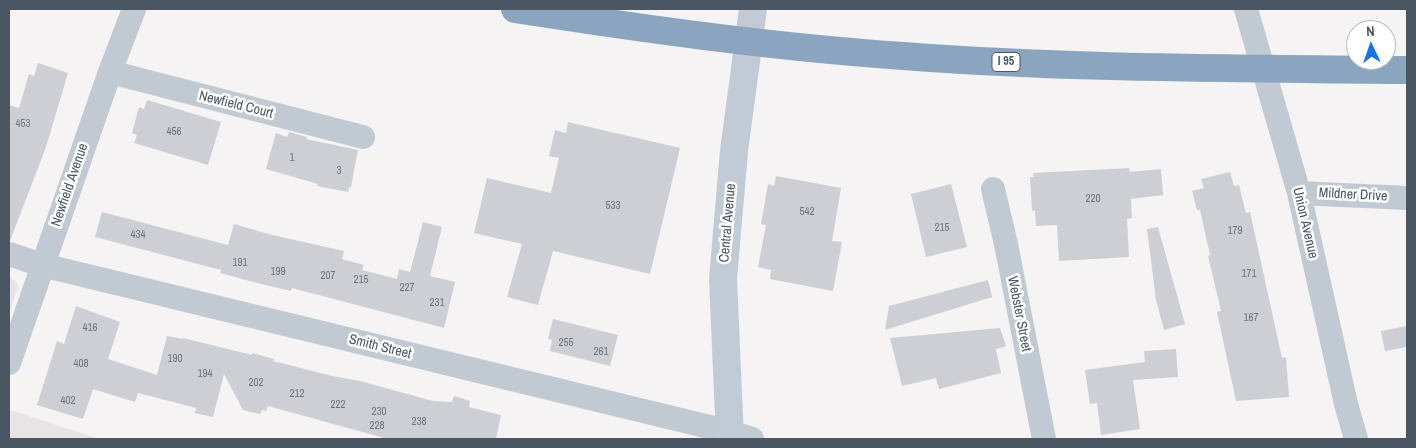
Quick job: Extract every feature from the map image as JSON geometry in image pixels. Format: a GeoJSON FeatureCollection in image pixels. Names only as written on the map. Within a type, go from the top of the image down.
{"type":"FeatureCollection","features":[{"type":"Feature","properties":{"kind":"highway","name":"I 95"},"geometry":{"type":"LineString","coordinates":[[514,9],[711,37],[903,56],[998,62],[1225,68],[1407,70]]}},
{"type":"Feature","properties":{"kind":"highway"},"geometry":{"type":"LineString","coordinates":[[1309,69],[1407,76]]}},
{"type":"Feature","properties":{"kind":"street","name":"Newfield Avenue"},"geometry":{"type":"LineString","coordinates":[[9,363],[110,72],[134,9]]}},
{"type":"Feature","properties":{"kind":"street","name":"Central Avenue"},"geometry":{"type":"LineString","coordinates":[[738,437],[723,279],[734,151],[753,9]]}},
{"type":"Feature","properties":{"kind":"street","name":"Union Avenue"},"geometry":{"type":"LineString","coordinates":[[1246,9],[1298,193],[1344,395],[1356,439]]}},
{"type":"Feature","properties":{"kind":"street","name":"Newfield Court"},"geometry":{"type":"LineString","coordinates":[[110,72],[363,137]]}},
{"type":"Feature","properties":{"kind":"street","name":"Webster Street"},"geometry":{"type":"LineString","coordinates":[[993,188],[1006,244],[1044,439]]}},
{"type":"Feature","properties":{"kind":"street","name":"Mildner Drive"},"geometry":{"type":"LineString","coordinates":[[1298,193],[1407,198]]}},
{"type":"Feature","properties":{"kind":"street","name":"Smith Street"},"geometry":{"type":"LineString","coordinates":[[9,254],[42,265],[738,437]]}},
{"type":"Feature","properties":{"kind":"shaded area"},"geometry":{"type":"Polygon","coordinates":[[[9,277],[16,281],[18,287],[9,314],[9,277]]]}},
{"type":"Feature","properties":{"kind":"shaded area"},"geometry":{"type":"Polygon","coordinates":[[[11,410],[99,439],[9,439],[9,415],[11,410]]]}},
{"type":"Feature","properties":{"kind":"building"},"geometry":{"type":"Polygon","coordinates":[[[38,63],[68,73],[46,147],[10,241],[9,105],[19,108],[29,74],[34,76],[38,63]]]}},
{"type":"Feature","properties":{"kind":"building"},"geometry":{"type":"Polygon","coordinates":[[[147,100],[221,122],[208,165],[134,143],[137,135],[132,133],[139,107],[144,109],[147,100]]]}},
{"type":"Feature","properties":{"kind":"building"},"geometry":{"type":"Polygon","coordinates":[[[568,122],[680,148],[650,274],[553,251],[538,305],[507,297],[522,244],[474,233],[487,178],[551,193],[559,158],[549,156],[555,130],[566,133],[568,122]]]}},
{"type":"Feature","properties":{"kind":"building"},"geometry":{"type":"Polygon","coordinates":[[[289,132],[307,137],[306,139],[358,150],[351,187],[349,187],[348,192],[317,186],[318,184],[266,169],[276,133],[287,137],[289,132]]]}},
{"type":"Feature","properties":{"kind":"building"},"geometry":{"type":"Polygon","coordinates":[[[1129,168],[1130,172],[1161,169],[1163,195],[1131,199],[1132,218],[1127,219],[1129,257],[1059,261],[1057,225],[1036,226],[1035,210],[1032,211],[1030,177],[1034,177],[1033,173],[1129,168]]]}},
{"type":"Feature","properties":{"kind":"building"},"geometry":{"type":"Polygon","coordinates":[[[1230,172],[1234,186],[1239,185],[1246,213],[1250,212],[1282,358],[1286,357],[1289,397],[1236,401],[1217,312],[1221,311],[1208,256],[1210,255],[1200,210],[1197,210],[1192,191],[1204,188],[1201,179],[1230,172]]]}},
{"type":"Feature","properties":{"kind":"building"},"geometry":{"type":"Polygon","coordinates":[[[776,176],[841,188],[832,241],[842,242],[833,291],[770,279],[771,270],[758,267],[766,225],[761,224],[768,184],[774,186],[776,176]]]}},
{"type":"Feature","properties":{"kind":"building"},"geometry":{"type":"Polygon","coordinates":[[[951,184],[967,247],[926,257],[911,194],[951,184]]]}},
{"type":"Feature","properties":{"kind":"building"},"geometry":{"type":"Polygon","coordinates":[[[102,212],[228,245],[234,224],[272,235],[344,251],[342,259],[364,265],[362,270],[397,279],[399,269],[410,272],[423,222],[442,227],[430,276],[455,282],[444,328],[292,288],[291,291],[261,284],[220,273],[221,270],[95,237],[102,212]]]}},
{"type":"Feature","properties":{"kind":"building"},"geometry":{"type":"Polygon","coordinates":[[[1158,227],[1185,324],[1164,330],[1156,300],[1147,229],[1158,227]]]}},
{"type":"Feature","properties":{"kind":"building"},"geometry":{"type":"Polygon","coordinates":[[[988,280],[992,297],[885,330],[889,306],[988,280]]]}},
{"type":"Feature","properties":{"kind":"building"},"geometry":{"type":"Polygon","coordinates":[[[76,306],[120,322],[108,359],[157,375],[167,336],[183,338],[252,355],[252,353],[274,359],[273,361],[360,381],[433,401],[452,402],[454,396],[470,401],[469,407],[501,415],[496,439],[388,439],[268,406],[266,411],[262,410],[260,414],[243,410],[224,374],[213,417],[195,413],[196,408],[138,393],[135,402],[93,389],[83,419],[37,405],[57,341],[64,344],[76,306]]]}},
{"type":"Feature","properties":{"kind":"building"},"geometry":{"type":"Polygon","coordinates":[[[553,319],[618,335],[610,366],[550,351],[552,340],[548,339],[553,319]]]}},
{"type":"Feature","properties":{"kind":"building"},"geometry":{"type":"Polygon","coordinates":[[[1407,326],[1407,347],[1385,351],[1381,331],[1407,326]]]}},
{"type":"Feature","properties":{"kind":"building"},"geometry":{"type":"Polygon","coordinates":[[[1000,328],[1006,346],[996,349],[1001,373],[939,389],[936,378],[902,386],[890,338],[1000,328]]]}},
{"type":"Feature","properties":{"kind":"building"},"geometry":{"type":"Polygon","coordinates":[[[1176,349],[1178,377],[1133,380],[1140,429],[1101,435],[1097,403],[1090,404],[1085,370],[1145,362],[1144,351],[1176,349]]]}}]}
